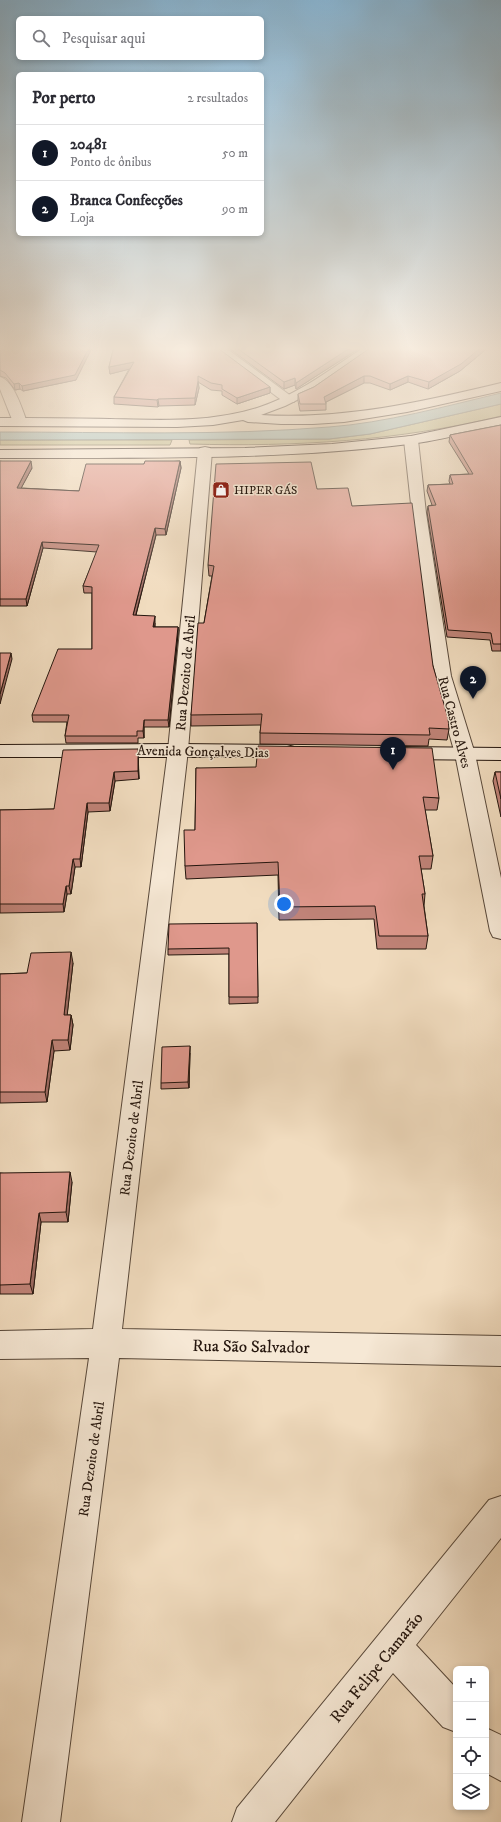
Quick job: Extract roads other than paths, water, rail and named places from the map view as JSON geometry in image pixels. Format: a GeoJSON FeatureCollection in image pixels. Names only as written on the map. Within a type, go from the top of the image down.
{"type":"FeatureCollection","features":[{"type":"Feature","properties":{"kind":"street"},"geometry":{"type":"LineString","coordinates":[[103,431],[273,451],[332,448],[411,440],[456,431]]}},
{"type":"Feature","properties":{"kind":"street"},"geometry":{"type":"LineString","coordinates":[[0,454],[186,440],[207,431]]}},
{"type":"Feature","properties":{"kind":"street","name":"Rua Dezoito de Abril"},"geometry":{"type":"LineString","coordinates":[[41,1822],[106,1343],[178,750],[186,440]]}},
{"type":"Feature","properties":{"kind":"street","name":"Rua Castro Alves"},"geometry":{"type":"LineString","coordinates":[[411,440],[419,513],[442,676],[465,754],[501,931]]}},
{"type":"Feature","properties":{"kind":"street","name":"Avenida Gonçalves Dias"},"geometry":{"type":"LineString","coordinates":[[0,751],[178,750],[306,752]]}},
{"type":"Feature","properties":{"kind":"street"},"geometry":{"type":"LineString","coordinates":[[385,753],[501,754]]}},
{"type":"Feature","properties":{"kind":"street","name":"Rua São Salvador"},"geometry":{"type":"LineString","coordinates":[[0,1345],[106,1343],[501,1351]]}},
{"type":"Feature","properties":{"kind":"street","name":"Rua Felipe Camarão"},"geometry":{"type":"LineString","coordinates":[[262,1818],[393,1646],[501,1512]]}},
{"type":"Feature","properties":{"kind":"street"},"geometry":{"type":"LineString","coordinates":[[393,1646],[453,1711]]}},
{"type":"Feature","properties":{"kind":"street"},"geometry":{"type":"LineString","coordinates":[[489,1749],[501,1762]]}},
{"type":"Feature","properties":{"kind":"water"},"geometry":{"type":"Polygon","coordinates":[[[383,431],[329,439],[0,440],[0,432],[383,431]]]}},
{"type":"Feature","properties":{"kind":"place","name":"HIPER GÁS"},"geometry":{"type":"Point","coordinates":[221,490]}},
{"type":"Feature","properties":{"kind":"place","name":"Branca Confecções"},"geometry":{"type":"Point","coordinates":[473,699]}},
{"type":"Feature","properties":{"kind":"place","name":"20481"},"geometry":{"type":"Point","coordinates":[393,770]}}]}
